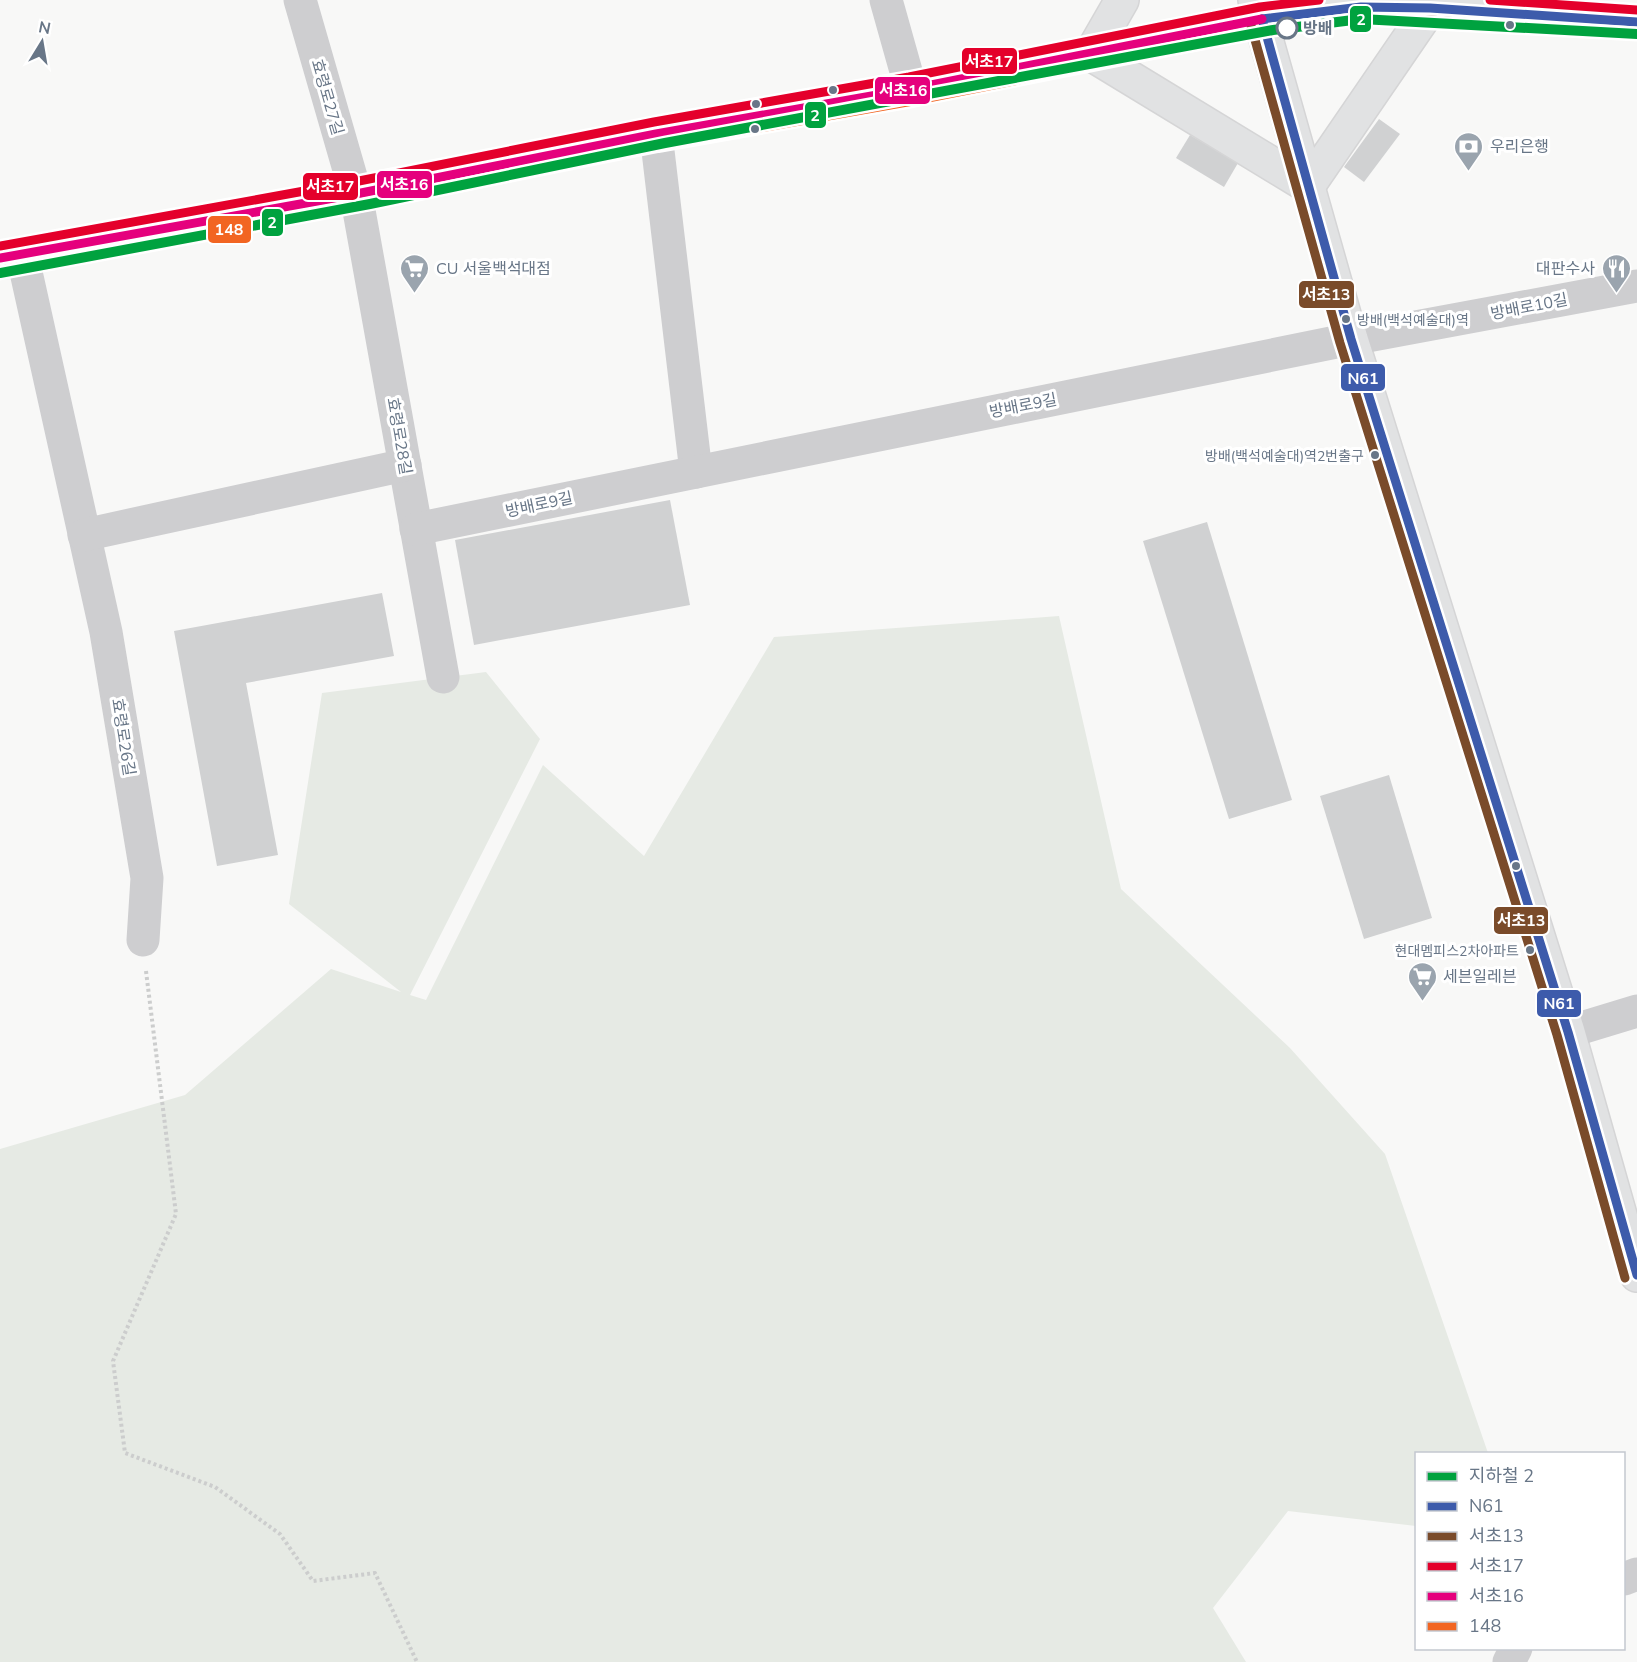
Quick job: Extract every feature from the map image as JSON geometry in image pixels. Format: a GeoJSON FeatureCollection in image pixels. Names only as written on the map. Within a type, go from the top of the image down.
{"type":"FeatureCollection","features":[{"type":"Feature","properties":{"kind":"main road"},"geometry":{"type":"LineString","coordinates":[[1091,54],[1122,0]]}},
{"type":"Feature","properties":{"kind":"main road"},"geometry":{"type":"LineString","coordinates":[[11,256],[356,194],[656,134],[911,89],[1091,54],[1258,10],[1424,4],[1637,22]]}},
{"type":"Feature","properties":{"kind":"main road"},"geometry":{"type":"LineString","coordinates":[[1308,186],[1424,4]]}},
{"type":"Feature","properties":{"kind":"main road"},"geometry":{"type":"LineString","coordinates":[[1258,10],[1351,339],[1568,1032],[1637,1275]]}},
{"type":"Feature","properties":{"kind":"main road"},"geometry":{"type":"LineString","coordinates":[[1091,54],[1308,186]]}},
{"type":"Feature","properties":{"kind":"street","name":"효령로27길"},"geometry":{"type":"LineString","coordinates":[[300,0],[356,194]]}},
{"type":"Feature","properties":{"kind":"street"},"geometry":{"type":"LineString","coordinates":[[886,0],[911,89]]}},
{"type":"Feature","properties":{"kind":"street"},"geometry":{"type":"LineString","coordinates":[[656,134],[696,472]]}},
{"type":"Feature","properties":{"kind":"street","name":"효령로28길"},"geometry":{"type":"LineString","coordinates":[[356,194],[442,678]]}},
{"type":"Feature","properties":{"kind":"street","name":"효령로26길"},"geometry":{"type":"LineString","coordinates":[[11,256],[84,535],[106,632],[147,878],[143,940]]}},
{"type":"Feature","properties":{"kind":"street","name":"방배로10길"},"geometry":{"type":"LineString","coordinates":[[1351,339],[1637,286]]}},
{"type":"Feature","properties":{"kind":"street","name":"방배로9길"},"geometry":{"type":"LineString","coordinates":[[416,529],[1351,339]]}},
{"type":"Feature","properties":{"kind":"street"},"geometry":{"type":"LineString","coordinates":[[84,535],[405,465]]}},
{"type":"Feature","properties":{"kind":"street"},"geometry":{"type":"LineString","coordinates":[[1568,1032],[1637,1011]]}},
{"type":"Feature","properties":{"kind":"path"},"geometry":{"type":"LineString","coordinates":[[143,940],[176,1214],[113,1361],[125,1453],[215,1486],[280,1534],[313,1581],[375,1573],[417,1662]]}},
{"type":"Feature","properties":{"kind":"shaded area"},"geometry":{"type":"Polygon","coordinates":[[[1059,616],[1121,889],[1290,1048],[1385,1154],[1488,1452],[1415,1452],[1415,1526],[1288,1511],[1213,1608],[1246,1662],[0,1662],[0,1149],[185,1095],[331,969],[401,992],[289,904],[322,693],[486,672],[540,739],[410,995],[426,1000],[543,765],[644,856],[774,637],[1059,616]]]}},
{"type":"Feature","properties":{"kind":"building"},"geometry":{"type":"Polygon","coordinates":[[[1379,119],[1400,134],[1364,182],[1344,167],[1379,119]]]}},
{"type":"Feature","properties":{"kind":"building"},"geometry":{"type":"Polygon","coordinates":[[[1190,135],[1238,163],[1224,187],[1176,158],[1190,135]]]}},
{"type":"Feature","properties":{"kind":"building"},"geometry":{"type":"Polygon","coordinates":[[[670,500],[690,605],[474,645],[455,540],[670,500]]]}},
{"type":"Feature","properties":{"kind":"building"},"geometry":{"type":"Polygon","coordinates":[[[1207,522],[1292,800],[1229,819],[1143,541],[1207,522]]]}},
{"type":"Feature","properties":{"kind":"building"},"geometry":{"type":"Polygon","coordinates":[[[382,593],[394,656],[246,683],[278,855],[217,866],[174,631],[382,593]]]}},
{"type":"Feature","properties":{"kind":"building"},"geometry":{"type":"Polygon","coordinates":[[[1389,775],[1432,918],[1364,939],[1320,796],[1389,775]]]}},
{"type":"Feature","properties":{"kind":"metro line","name":"2"},"geometry":{"type":"LineString","coordinates":[[0,273],[370,204],[665,143],[1273,30],[1361,19],[1637,34]]}},
{"type":"Feature","properties":{"kind":"transit line","name":"서초17"},"geometry":{"type":"LineString","coordinates":[[0,246],[354,182],[654,122],[909,77],[1260,7],[1319,0]]}},
{"type":"Feature","properties":{"kind":"transit line","name":"서초17"},"geometry":{"type":"LineString","coordinates":[[1490,0],[1637,10]]}},
{"type":"Feature","properties":{"kind":"transit line","name":"N61"},"geometry":{"type":"LineString","coordinates":[[1262,19],[1361,7],[1430,8],[1637,22]]}},
{"type":"Feature","properties":{"kind":"transit line","name":"N61"},"geometry":{"type":"LineString","coordinates":[[1262,19],[1351,339],[1568,1032],[1637,1275]]}},
{"type":"Feature","properties":{"kind":"transit line","name":"서초16"},"geometry":{"type":"LineString","coordinates":[[0,258],[356,194],[656,134],[911,89],[1262,19]]}},
{"type":"Feature","properties":{"kind":"transit line","name":"서초13"},"geometry":{"type":"LineString","coordinates":[[1263,31],[1362,19],[1430,20],[1636,34]]}},
{"type":"Feature","properties":{"kind":"transit line","name":"서초13"},"geometry":{"type":"LineString","coordinates":[[1250,22],[1340,343],[1557,1035],[1625,1278]]}},
{"type":"Feature","properties":{"kind":"transit line","name":"148"},"geometry":{"type":"LineString","coordinates":[[2,270],[358,206],[658,146],[913,101],[1264,31]]}},
{"type":"Feature","properties":{"kind":"place","name":"방배"},"geometry":{"type":"Point","coordinates":[1287,28]}},
{"type":"Feature","properties":{"kind":"place","name":"우리은행"},"geometry":{"type":"Point","coordinates":[1469,172]}},
{"type":"Feature","properties":{"kind":"place","name":"CU 서울백석대점"},"geometry":{"type":"Point","coordinates":[415,294]}},
{"type":"Feature","properties":{"kind":"place","name":"대판수사"},"geometry":{"type":"Point","coordinates":[1616,294]}},
{"type":"Feature","properties":{"kind":"place","name":"방배(백석예술대)역"},"geometry":{"type":"Point","coordinates":[1346,319]}},
{"type":"Feature","properties":{"kind":"place","name":"방배(백석예술대)역2번출구"},"geometry":{"type":"Point","coordinates":[1375,455]}},
{"type":"Feature","properties":{"kind":"place","name":"현대멤피스2차아파트"},"geometry":{"type":"Point","coordinates":[1530,950]}},
{"type":"Feature","properties":{"kind":"place","name":"세븐일레븐"},"geometry":{"type":"Point","coordinates":[1422,1002]}}]}
